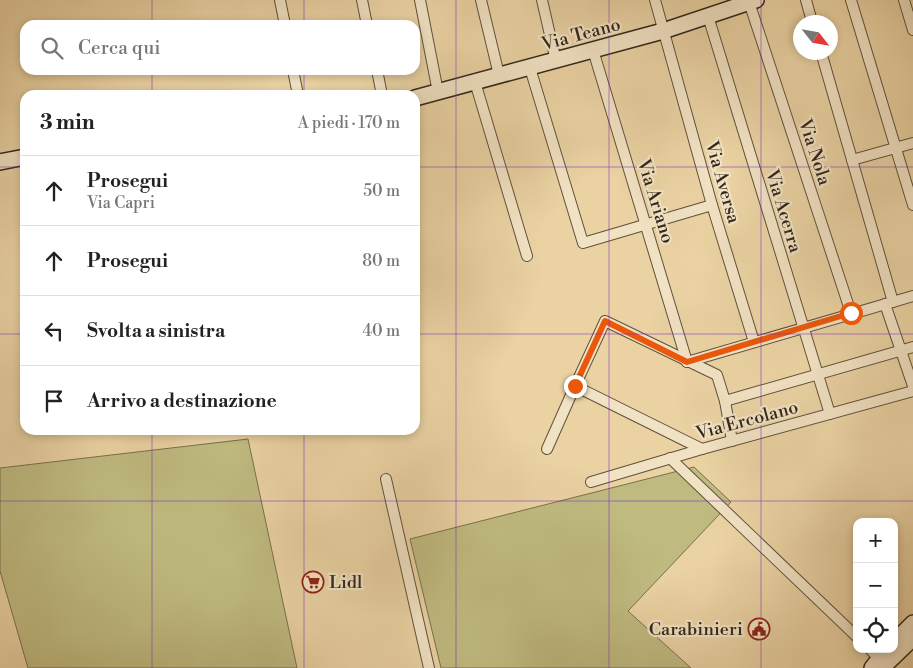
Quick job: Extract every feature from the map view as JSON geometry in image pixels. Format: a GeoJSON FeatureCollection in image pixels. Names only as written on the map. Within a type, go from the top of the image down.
{"type":"FeatureCollection","features":[{"type":"Feature","properties":{"kind":"street"},"geometry":{"type":"LineString","coordinates":[[280,0],[283,20]]}},
{"type":"Feature","properties":{"kind":"street"},"geometry":{"type":"LineString","coordinates":[[362,0],[366,20]]}},
{"type":"Feature","properties":{"kind":"street"},"geometry":{"type":"LineString","coordinates":[[420,0],[438,92]]}},
{"type":"Feature","properties":{"kind":"street"},"geometry":{"type":"LineString","coordinates":[[481,0],[499,75]]}},
{"type":"Feature","properties":{"kind":"street"},"geometry":{"type":"LineString","coordinates":[[542,0],[556,61]]}},
{"type":"Feature","properties":{"kind":"street","name":"Via Aversa"},"geometry":{"type":"LineString","coordinates":[[655,0],[712,205],[754,342]]}},
{"type":"Feature","properties":{"kind":"street"},"geometry":{"type":"LineString","coordinates":[[806,0],[810,15]]}},
{"type":"Feature","properties":{"kind":"street"},"geometry":{"type":"LineString","coordinates":[[851,0],[913,205]]}},
{"type":"Feature","properties":{"kind":"street"},"geometry":{"type":"LineString","coordinates":[[904,0],[913,30]]}},
{"type":"Feature","properties":{"kind":"street","name":"Via Teano"},"geometry":{"type":"LineString","coordinates":[[420,97],[663,31],[752,1]]}},
{"type":"Feature","properties":{"kind":"street","name":"Via Nola"},"geometry":{"type":"LineString","coordinates":[[752,1],[851,313]]}},
{"type":"Feature","properties":{"kind":"street","name":"Via Acerra"},"geometry":{"type":"LineString","coordinates":[[708,16],[830,414]]}},
{"type":"Feature","properties":{"kind":"street","name":"Via Ariano"},"geometry":{"type":"LineString","coordinates":[[593,50],[687,362]]}},
{"type":"Feature","properties":{"kind":"street"},"geometry":{"type":"LineString","coordinates":[[823,60],[852,160],[900,351],[913,386]]}},
{"type":"Feature","properties":{"kind":"street"},"geometry":{"type":"LineString","coordinates":[[530,68],[583,243],[712,205]]}},
{"type":"Feature","properties":{"kind":"street"},"geometry":{"type":"LineString","coordinates":[[294,75],[297,90]]}},
{"type":"Feature","properties":{"kind":"street"},"geometry":{"type":"LineString","coordinates":[[378,75],[381,90]]}},
{"type":"Feature","properties":{"kind":"street"},"geometry":{"type":"LineString","coordinates":[[475,82],[527,256]]}},
{"type":"Feature","properties":{"kind":"street"},"geometry":{"type":"LineString","coordinates":[[852,160],[913,143]]}},
{"type":"Feature","properties":{"kind":"street"},"geometry":{"type":"LineString","coordinates":[[0,162],[20,158]]}},
{"type":"Feature","properties":{"kind":"street"},"geometry":{"type":"LineString","coordinates":[[687,362],[913,296]]}},
{"type":"Feature","properties":{"kind":"street"},"geometry":{"type":"LineString","coordinates":[[547,449],[605,321],[717,375],[725,401],[732,440]]}},
{"type":"Feature","properties":{"kind":"street"},"geometry":{"type":"LineString","coordinates":[[725,401],[913,347]]}},
{"type":"Feature","properties":{"kind":"street"},"geometry":{"type":"LineString","coordinates":[[575,386],[702,449]]}},
{"type":"Feature","properties":{"kind":"street","name":"Via Ercolano"},"geometry":{"type":"LineString","coordinates":[[591,482],[732,440],[913,391]]}},
{"type":"Feature","properties":{"kind":"street"},"geometry":{"type":"LineString","coordinates":[[670,458],[853,633]]}},
{"type":"Feature","properties":{"kind":"street"},"geometry":{"type":"LineString","coordinates":[[386,479],[428,668]]}},
{"type":"Feature","properties":{"kind":"street"},"geometry":{"type":"LineString","coordinates":[[898,638],[913,623]]}},
{"type":"Feature","properties":{"kind":"street"},"geometry":{"type":"LineString","coordinates":[[878,658],[913,638]]}},
{"type":"Feature","properties":{"kind":"shaded area"},"geometry":{"type":"Polygon","coordinates":[[[248,439],[297,668],[28,668],[0,571],[0,468],[248,439]]]}},
{"type":"Feature","properties":{"kind":"shaded area"},"geometry":{"type":"Polygon","coordinates":[[[694,467],[731,502],[628,611],[691,668],[441,668],[410,539],[694,467]]]}},
{"type":"Feature","properties":{"kind":"place","name":"Lidl"},"geometry":{"type":"Point","coordinates":[313,582]}},
{"type":"Feature","properties":{"kind":"place","name":"Carabinieri"},"geometry":{"type":"Point","coordinates":[759,629]}},
{"type":"Feature","properties":{"kind":"route"},"geometry":{"type":"LineString","coordinates":[[575,386],[605,321],[687,362],[851,313]]}}]}
